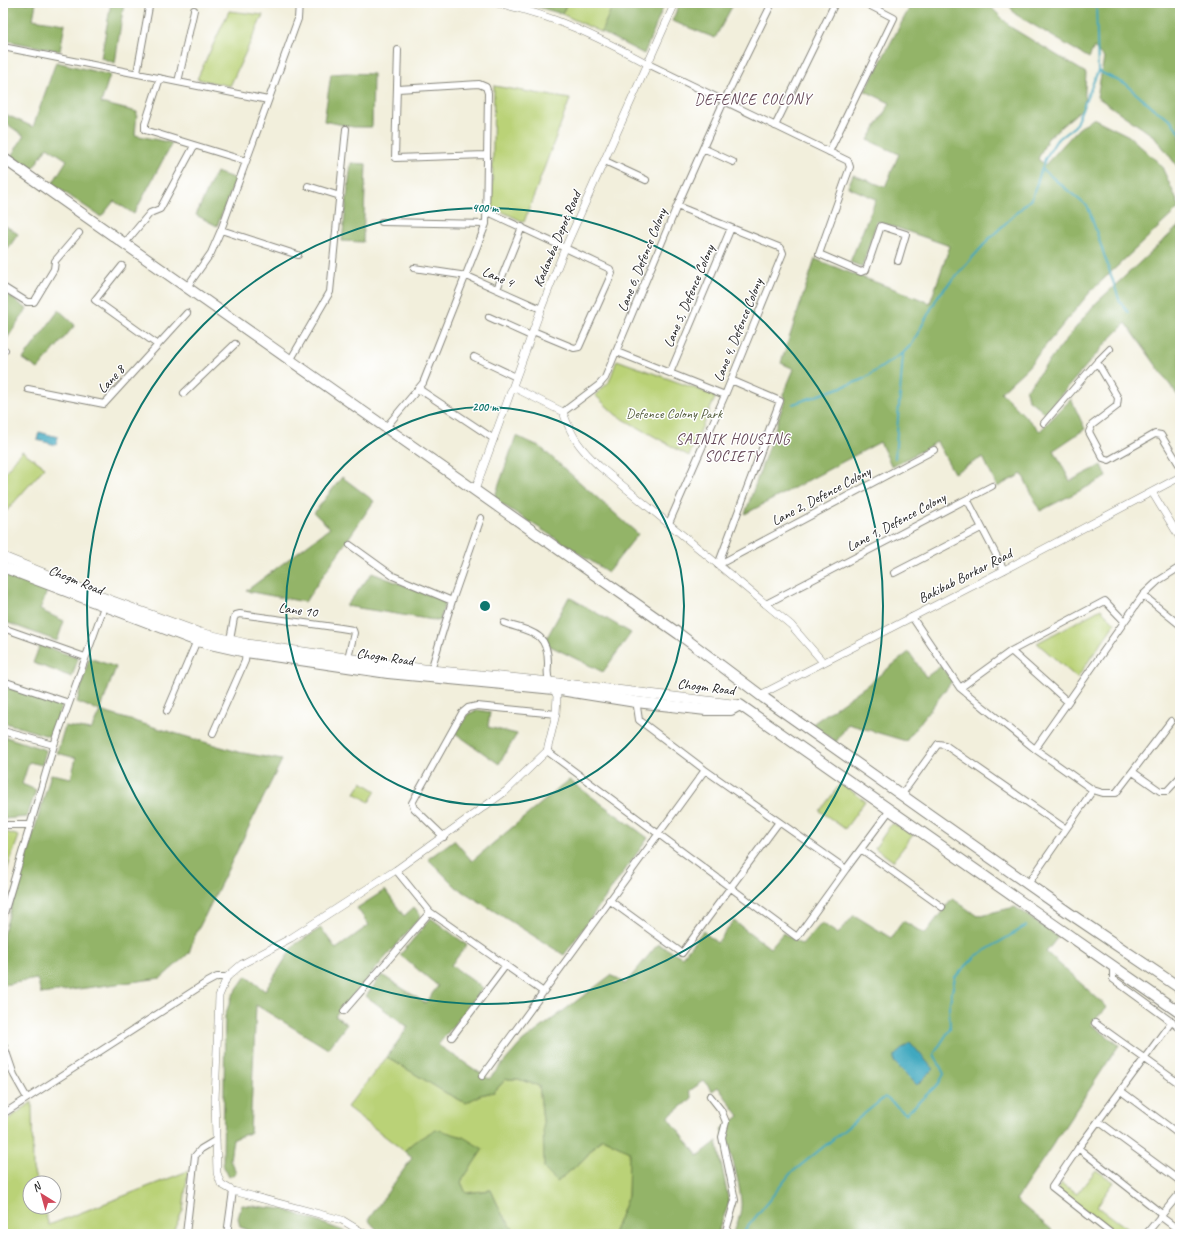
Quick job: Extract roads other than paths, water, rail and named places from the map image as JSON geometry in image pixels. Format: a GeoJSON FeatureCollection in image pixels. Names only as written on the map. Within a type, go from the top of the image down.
{"type":"FeatureCollection","features":[{"type":"Feature","properties":{"kind":"highway"},"geometry":{"type":"LineString","coordinates":[[3,158],[387,426],[679,634],[760,695],[1028,884],[1180,988]]}},
{"type":"Feature","properties":{"kind":"highway","name":"Chogm Road"},"geometry":{"type":"LineString","coordinates":[[3,567],[198,637],[247,648],[388,673],[552,686],[636,697],[720,711],[731,710],[740,705],[890,810]]}},
{"type":"Feature","properties":{"kind":"highway"},"geometry":{"type":"LineString","coordinates":[[890,810],[1180,1013]]}},
{"type":"Feature","properties":{"kind":"main road","name":"Chogm Road"},"geometry":{"type":"LineString","coordinates":[[3,557],[106,603]]}},
{"type":"Feature","properties":{"kind":"main road","name":"Chogm Road"},"geometry":{"type":"LineString","coordinates":[[198,637],[230,640],[247,648],[348,658],[552,686]]}},
{"type":"Feature","properties":{"kind":"street"},"geometry":{"type":"LineString","coordinates":[[187,287],[210,253],[221,230],[298,20],[299,3]]}},
{"type":"Feature","properties":{"kind":"street"},"geometry":{"type":"LineString","coordinates":[[497,3],[513,5],[565,22],[602,39],[724,102],[848,161],[850,167],[819,254],[860,272],[866,270],[881,226],[906,234],[898,261]]}},
{"type":"Feature","properties":{"kind":"street","name":"Kadamba Depot Road"},"geometry":{"type":"LineString","coordinates":[[475,490],[532,333],[565,248],[675,3]]}},
{"type":"Feature","properties":{"kind":"street","name":"Lane 6, Defence Colony"},"geometry":{"type":"LineString","coordinates":[[563,412],[599,385],[605,378],[677,206],[724,102],[772,3]]}},
{"type":"Feature","properties":{"kind":"street"},"geometry":{"type":"LineString","coordinates":[[775,126],[834,3]]}},
{"type":"Feature","properties":{"kind":"street"},"geometry":{"type":"LineString","coordinates":[[829,152],[894,18],[867,3]]}},
{"type":"Feature","properties":{"kind":"street"},"geometry":{"type":"LineString","coordinates":[[137,74],[149,7]]}},
{"type":"Feature","properties":{"kind":"street"},"geometry":{"type":"LineString","coordinates":[[178,82],[194,10]]}},
{"type":"Feature","properties":{"kind":"street"},"geometry":{"type":"LineString","coordinates":[[3,47],[268,100]]}},
{"type":"Feature","properties":{"kind":"street"},"geometry":{"type":"LineString","coordinates":[[398,50],[395,158],[486,155]]}},
{"type":"Feature","properties":{"kind":"street"},"geometry":{"type":"LineString","coordinates":[[160,78],[145,124],[145,130],[246,161]]}},
{"type":"Feature","properties":{"kind":"street"},"geometry":{"type":"LineString","coordinates":[[387,426],[419,389],[467,276],[486,224],[488,93],[484,85],[398,89]]}},
{"type":"Feature","properties":{"kind":"street"},"geometry":{"type":"LineString","coordinates":[[291,359],[330,292],[346,129]]}},
{"type":"Feature","properties":{"kind":"street"},"geometry":{"type":"LineString","coordinates":[[125,243],[150,213],[160,209],[194,146]]}},
{"type":"Feature","properties":{"kind":"street"},"geometry":{"type":"LineString","coordinates":[[703,148],[734,162]]}},
{"type":"Feature","properties":{"kind":"street"},"geometry":{"type":"LineString","coordinates":[[605,161],[646,180]]}},
{"type":"Feature","properties":{"kind":"street"},"geometry":{"type":"LineString","coordinates":[[308,186],[340,196]]}},
{"type":"Feature","properties":{"kind":"street","name":"Lane 4, Defence Colony"},"geometry":{"type":"LineString","coordinates":[[669,523],[725,395],[782,253],[781,248],[677,206]]}},
{"type":"Feature","properties":{"kind":"street"},"geometry":{"type":"LineString","coordinates":[[486,210],[610,269],[612,273],[580,347],[574,348],[489,317]]}},
{"type":"Feature","properties":{"kind":"street"},"geometry":{"type":"LineString","coordinates":[[382,222],[486,224]]}},
{"type":"Feature","properties":{"kind":"street"},"geometry":{"type":"LineString","coordinates":[[496,289],[522,227]]}},
{"type":"Feature","properties":{"kind":"street","name":"Lane 5, Defence Colony"},"geometry":{"type":"LineString","coordinates":[[670,373],[731,228]]}},
{"type":"Feature","properties":{"kind":"street"},"geometry":{"type":"LineString","coordinates":[[221,230],[298,255]]}},
{"type":"Feature","properties":{"kind":"street"},"geometry":{"type":"LineString","coordinates":[[3,287],[27,302],[34,302],[54,269],[55,261],[79,233]]}},
{"type":"Feature","properties":{"kind":"street"},"geometry":{"type":"LineString","coordinates":[[122,266],[95,300],[158,345]]}},
{"type":"Feature","properties":{"kind":"street","name":"Lane 4"},"geometry":{"type":"LineString","coordinates":[[414,268],[467,276],[541,309]]}},
{"type":"Feature","properties":{"kind":"street","name":"Lane 8"},"geometry":{"type":"LineString","coordinates":[[28,389],[104,404],[187,313]]}},
{"type":"Feature","properties":{"kind":"street"},"geometry":{"type":"LineString","coordinates":[[184,393],[235,344]]}},
{"type":"Feature","properties":{"kind":"street"},"geometry":{"type":"LineString","coordinates":[[3,349],[5,350],[3,352]]}},
{"type":"Feature","properties":{"kind":"street"},"geometry":{"type":"LineString","coordinates":[[1044,423],[1110,349]]}},
{"type":"Feature","properties":{"kind":"street"},"geometry":{"type":"LineString","coordinates":[[617,352],[725,395]]}},
{"type":"Feature","properties":{"kind":"street"},"geometry":{"type":"LineString","coordinates":[[474,357],[516,377]]}},
{"type":"Feature","properties":{"kind":"street"},"geometry":{"type":"LineString","coordinates":[[1097,362],[1118,398],[1117,406],[1092,425],[1089,432],[1103,458],[1109,460],[1155,434],[1161,435],[1180,466]]}},
{"type":"Feature","properties":{"kind":"street"},"geometry":{"type":"LineString","coordinates":[[718,565],[780,401],[731,380]]}},
{"type":"Feature","properties":{"kind":"street"},"geometry":{"type":"LineString","coordinates":[[513,387],[563,412],[568,429],[579,447],[599,466],[791,625],[823,662]]}},
{"type":"Feature","properties":{"kind":"street"},"geometry":{"type":"LineString","coordinates":[[419,389],[494,439]]}},
{"type":"Feature","properties":{"kind":"street","name":"Lane 2, Defence Colony"},"geometry":{"type":"LineString","coordinates":[[718,565],[934,450]]}},
{"type":"Feature","properties":{"kind":"street","name":"Bakibab Borkar Road"},"geometry":{"type":"LineString","coordinates":[[760,695],[1004,570],[1180,477]]}},
{"type":"Feature","properties":{"kind":"street"},"geometry":{"type":"LineString","coordinates":[[967,499],[992,486]]}},
{"type":"Feature","properties":{"kind":"street"},"geometry":{"type":"LineString","coordinates":[[1152,492],[1180,538]]}},
{"type":"Feature","properties":{"kind":"street","name":"Lane 1, Defence Colony"},"geometry":{"type":"LineString","coordinates":[[766,604],[967,499],[1004,570]]}},
{"type":"Feature","properties":{"kind":"street"},"geometry":{"type":"LineString","coordinates":[[431,670],[452,602],[482,518]]}},
{"type":"Feature","properties":{"kind":"street"},"geometry":{"type":"LineString","coordinates":[[894,573],[982,528]]}},
{"type":"Feature","properties":{"kind":"street"},"geometry":{"type":"LineString","coordinates":[[350,545],[393,576],[452,602]]}},
{"type":"Feature","properties":{"kind":"street"},"geometry":{"type":"LineString","coordinates":[[1035,750],[1124,621],[1143,596],[1158,581],[1180,567]]}},
{"type":"Feature","properties":{"kind":"street"},"geometry":{"type":"LineString","coordinates":[[1143,596],[1180,625]]}},
{"type":"Feature","properties":{"kind":"street"},"geometry":{"type":"LineString","coordinates":[[960,688],[1011,651],[1105,601],[1124,621]]}},
{"type":"Feature","properties":{"kind":"street"},"geometry":{"type":"LineString","coordinates":[[3,918],[54,745],[106,603]]}},
{"type":"Feature","properties":{"kind":"street","name":"Lane 10"},"geometry":{"type":"LineString","coordinates":[[230,640],[234,618],[240,614],[341,628],[352,630],[354,632],[348,658]]}},
{"type":"Feature","properties":{"kind":"street"},"geometry":{"type":"LineString","coordinates":[[912,617],[960,688],[1035,750],[1093,790],[1103,793],[1116,793],[1171,721]]}},
{"type":"Feature","properties":{"kind":"street"},"geometry":{"type":"LineString","coordinates":[[365,1234],[342,1220],[298,1206],[233,1191],[221,1184],[217,1173],[215,1100],[219,996],[227,977],[242,964],[291,938],[444,837],[506,791],[547,750],[556,714],[557,696],[547,676],[547,647],[542,638],[504,623]]}},
{"type":"Feature","properties":{"kind":"street"},"geometry":{"type":"LineString","coordinates":[[3,628],[85,657]]}},
{"type":"Feature","properties":{"kind":"street"},"geometry":{"type":"LineString","coordinates":[[166,711],[198,637]]}},
{"type":"Feature","properties":{"kind":"street"},"geometry":{"type":"LineString","coordinates":[[214,733],[245,660],[247,648]]}},
{"type":"Feature","properties":{"kind":"street"},"geometry":{"type":"LineString","coordinates":[[1011,651],[1068,702]]}},
{"type":"Feature","properties":{"kind":"street"},"geometry":{"type":"LineString","coordinates":[[3,681],[69,703]]}},
{"type":"Feature","properties":{"kind":"street"},"geometry":{"type":"LineString","coordinates":[[636,697],[639,720],[705,770],[846,870]]}},
{"type":"Feature","properties":{"kind":"street"},"geometry":{"type":"LineString","coordinates":[[444,837],[414,808],[412,803],[462,713],[468,708],[477,706],[556,714]]}},
{"type":"Feature","properties":{"kind":"street"},"geometry":{"type":"LineString","coordinates":[[3,731],[54,745]]}},
{"type":"Feature","properties":{"kind":"street"},"geometry":{"type":"LineString","coordinates":[[902,794],[938,744],[946,745],[1066,829]]}},
{"type":"Feature","properties":{"kind":"street"},"geometry":{"type":"LineString","coordinates":[[547,750],[797,936],[890,810]]}},
{"type":"Feature","properties":{"kind":"street"},"geometry":{"type":"LineString","coordinates":[[482,1076],[542,991],[705,770]]}},
{"type":"Feature","properties":{"kind":"street"},"geometry":{"type":"LineString","coordinates":[[1133,772],[1160,791],[1167,791],[1180,776]]}},
{"type":"Feature","properties":{"kind":"street"},"geometry":{"type":"LineString","coordinates":[[1028,884],[1093,790]]}},
{"type":"Feature","properties":{"kind":"street"},"geometry":{"type":"LineString","coordinates":[[609,900],[682,954],[779,822]]}},
{"type":"Feature","properties":{"kind":"street"},"geometry":{"type":"LineString","coordinates":[[3,825],[31,825]]}},
{"type":"Feature","properties":{"kind":"street"},"geometry":{"type":"LineString","coordinates":[[861,849],[942,907]]}},
{"type":"Feature","properties":{"kind":"street"},"geometry":{"type":"LineString","coordinates":[[396,870],[430,912],[542,991]]}},
{"type":"Feature","properties":{"kind":"street"},"geometry":{"type":"LineString","coordinates":[[344,1010],[430,912]]}},
{"type":"Feature","properties":{"kind":"street"},"geometry":{"type":"LineString","coordinates":[[452,1037],[506,965]]}},
{"type":"Feature","properties":{"kind":"street"},"geometry":{"type":"LineString","coordinates":[[1113,966],[1113,979],[1180,1028]]}},
{"type":"Feature","properties":{"kind":"street"},"geometry":{"type":"LineString","coordinates":[[3,1114],[204,984],[217,978],[227,977]]}},
{"type":"Feature","properties":{"kind":"street"},"geometry":{"type":"LineString","coordinates":[[1112,1234],[1052,1187],[1078,1148],[1172,1021]]}},
{"type":"Feature","properties":{"kind":"street"},"geometry":{"type":"LineString","coordinates":[[1095,1023],[1145,1057],[1180,1084]]}},
{"type":"Feature","properties":{"kind":"street"},"geometry":{"type":"LineString","coordinates":[[3,1043],[14,1075],[27,1098]]}},
{"type":"Feature","properties":{"kind":"street"},"geometry":{"type":"LineString","coordinates":[[1121,1091],[1180,1135]]}},
{"type":"Feature","properties":{"kind":"street"},"geometry":{"type":"LineString","coordinates":[[710,1096],[721,1110],[726,1122],[722,1137],[735,1200],[724,1234]]}},
{"type":"Feature","properties":{"kind":"street"},"geometry":{"type":"LineString","coordinates":[[1098,1121],[1180,1182]]}},
{"type":"Feature","properties":{"kind":"street"},"geometry":{"type":"LineString","coordinates":[[186,1234],[195,1156],[201,1149],[216,1140]]}},
{"type":"Feature","properties":{"kind":"street"},"geometry":{"type":"LineString","coordinates":[[1078,1148],[1180,1231]]}},
{"type":"Feature","properties":{"kind":"street"},"geometry":{"type":"LineString","coordinates":[[227,1234],[233,1191]]}},
{"type":"Feature","properties":{"kind":"street"},"geometry":{"type":"LineString","coordinates":[[1146,1234],[1180,1193]]}},
{"type":"Feature","properties":{"kind":"water"},"geometry":{"type":"Polygon","coordinates":[[[39,432],[58,437],[56,445],[37,440],[39,432]]]}},
{"type":"Feature","properties":{"kind":"water"},"geometry":{"type":"Polygon","coordinates":[[[910,1042],[933,1069],[917,1085],[894,1062],[894,1056],[910,1042]]]}},
{"type":"Feature","properties":{"kind":"waterway"},"geometry":{"type":"LineString","coordinates":[[793,404],[862,380],[903,353],[912,344],[938,296],[990,238],[1032,198],[1045,159],[1056,141],[1075,126],[1098,71],[1096,3]]}},
{"type":"Feature","properties":{"kind":"waterway"},"geometry":{"type":"LineString","coordinates":[[1098,71],[1125,84],[1154,109],[1170,119],[1180,133]]}},
{"type":"Feature","properties":{"kind":"waterway"},"geometry":{"type":"LineString","coordinates":[[1042,169],[1088,207],[1120,302],[1128,312]]}},
{"type":"Feature","properties":{"kind":"waterway"},"geometry":{"type":"LineString","coordinates":[[895,458],[903,354]]}},
{"type":"Feature","properties":{"kind":"waterway"},"geometry":{"type":"LineString","coordinates":[[742,1234],[790,1174],[885,1097],[906,1114],[939,1083],[944,1074],[934,1054],[950,1029],[949,1007],[955,977],[976,956],[1026,926]]}},
{"type":"Feature","properties":{"kind":"district","name":"DEFENCE COLONY"},"geometry":{"type":"Point","coordinates":[753,99]}},
{"type":"Feature","properties":{"kind":"district","name":"SAINIK HOUSING SOCIETY"},"geometry":{"type":"Point","coordinates":[733,448]}},
{"type":"Feature","properties":{"kind":"park label","name":"Defence Colony Park"},"geometry":{"type":"Point","coordinates":[674,413]}}]}
